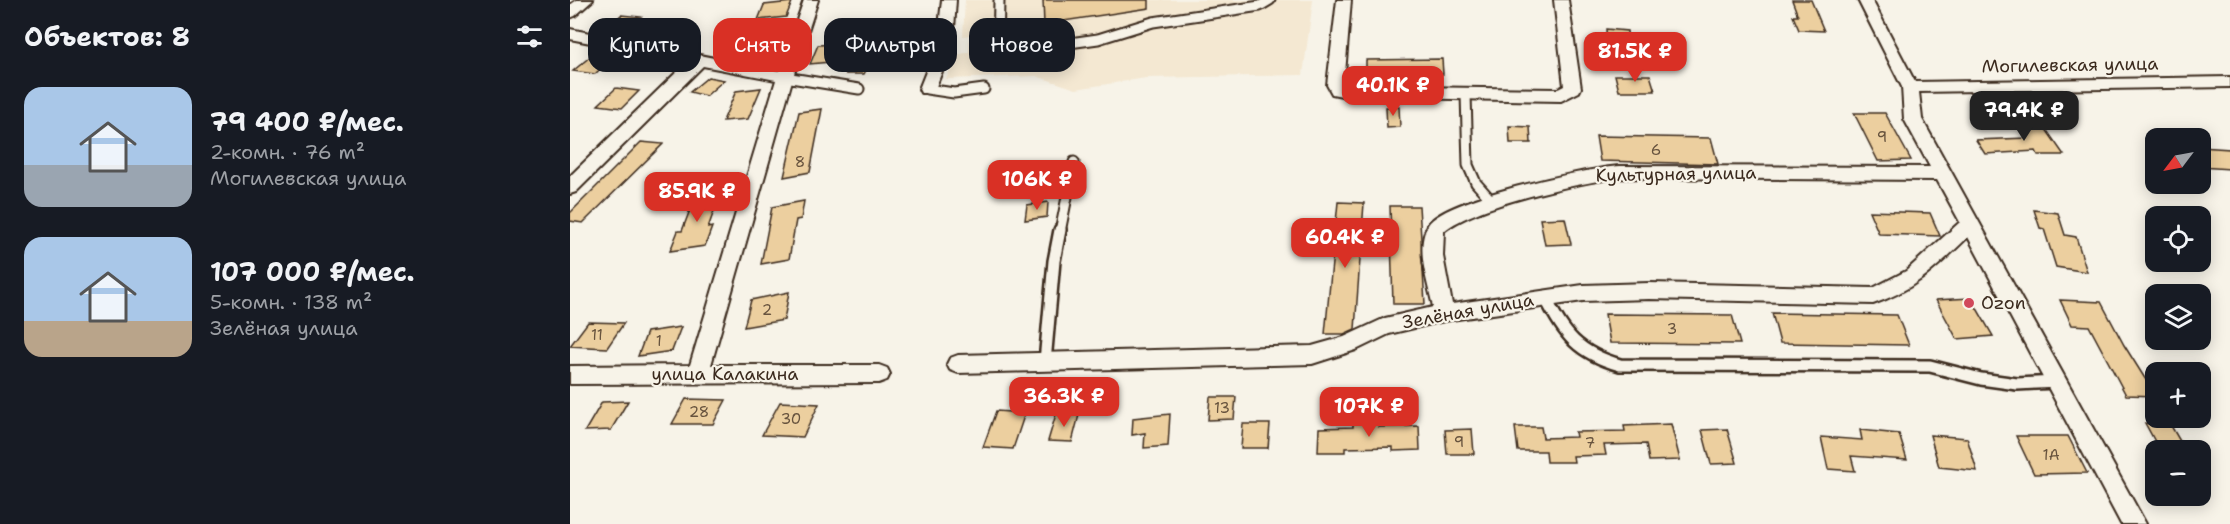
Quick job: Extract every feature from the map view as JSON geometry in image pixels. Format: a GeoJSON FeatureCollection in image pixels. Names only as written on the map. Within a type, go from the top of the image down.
{"type":"FeatureCollection","features":[{"type":"Feature","properties":{"kind":"street"},"geometry":{"type":"LineString","coordinates":[[570,13],[586,0]]}},
{"type":"Feature","properties":{"kind":"street"},"geometry":{"type":"LineString","coordinates":[[698,374],[785,77],[811,0]]}},
{"type":"Feature","properties":{"kind":"street"},"geometry":{"type":"LineString","coordinates":[[927,89],[945,44],[949,0]]}},
{"type":"Feature","properties":{"kind":"street"},"geometry":{"type":"LineString","coordinates":[[1344,0],[1335,85],[1338,90],[1561,95],[1573,88],[1561,0]]}},
{"type":"Feature","properties":{"kind":"street"},"geometry":{"type":"LineString","coordinates":[[1865,0],[1910,87],[1913,119],[2134,524]]}},
{"type":"Feature","properties":{"kind":"street"},"geometry":{"type":"LineString","coordinates":[[570,34],[588,37]]}},
{"type":"Feature","properties":{"kind":"street"},"geometry":{"type":"LineString","coordinates":[[701,59],[785,77]]}},
{"type":"Feature","properties":{"kind":"street"},"geometry":{"type":"LineString","coordinates":[[570,187],[687,72]]}},
{"type":"Feature","properties":{"kind":"street","name":"Могилевская улица"},"geometry":{"type":"LineString","coordinates":[[1910,87],[2230,82]]}},
{"type":"Feature","properties":{"kind":"street","name":"Культурная улица"},"geometry":{"type":"LineString","coordinates":[[1444,313],[1432,238],[1436,225],[1449,217],[1492,201],[1590,175],[1620,172],[1943,174]]}},
{"type":"Feature","properties":{"kind":"street"},"geometry":{"type":"LineString","coordinates":[[1545,297],[1583,292],[1649,291],[1873,296],[1903,285],[1970,224]]}},
{"type":"Feature","properties":{"kind":"street","name":"Зелёная улица"},"geometry":{"type":"LineString","coordinates":[[958,364],[1312,354],[1349,344],[1385,326],[1444,313],[1545,297]]}},
{"type":"Feature","properties":{"kind":"street","name":"улица Калакина"},"geometry":{"type":"LineString","coordinates":[[570,375],[879,374]]}},
{"type":"Feature","properties":{"kind":"lane"},"geometry":{"type":"LineString","coordinates":[[999,0],[998,53],[1098,39],[1153,22],[1260,6],[1270,0]]}},
{"type":"Feature","properties":{"kind":"lane"},"geometry":{"type":"LineString","coordinates":[[785,77],[859,89]]}},
{"type":"Feature","properties":{"kind":"lane"},"geometry":{"type":"LineString","coordinates":[[927,89],[954,93],[984,89]]}},
{"type":"Feature","properties":{"kind":"lane"},"geometry":{"type":"LineString","coordinates":[[1466,93],[1468,165],[1476,183],[1492,201]]}},
{"type":"Feature","properties":{"kind":"lane"},"geometry":{"type":"LineString","coordinates":[[1044,362],[1054,261],[1074,162]]}},
{"type":"Feature","properties":{"kind":"lane","name":"Зелёная улица"},"geometry":{"type":"LineString","coordinates":[[1545,297],[1557,323],[1574,343],[1596,359],[1620,365],[1930,366],[1981,379],[2017,384],[2058,382]]}},
{"type":"Feature","properties":{"kind":"shaded area"},"geometry":{"type":"Polygon","coordinates":[[[965,0],[1313,0],[1303,75],[1146,78],[1076,89],[1036,76],[946,79],[949,72],[957,72],[957,55],[969,52],[969,72],[1075,72],[1075,18],[969,18],[969,35],[963,36],[965,0]]]}},
{"type":"Feature","properties":{"kind":"building"},"geometry":{"type":"Polygon","coordinates":[[[1043,0],[1149,0],[1149,8],[1075,19],[1044,18],[1043,0]]]}},
{"type":"Feature","properties":{"kind":"building"},"geometry":{"type":"Polygon","coordinates":[[[1792,0],[1811,0],[1824,31],[1799,30],[1793,16],[1798,16],[1792,0]]]}},
{"type":"Feature","properties":{"kind":"building"},"geometry":{"type":"Polygon","coordinates":[[[792,2],[786,17],[759,18],[764,5],[792,2]]]}},
{"type":"Feature","properties":{"kind":"building"},"geometry":{"type":"Polygon","coordinates":[[[621,15],[641,17],[640,18],[618,18],[621,15]]]}},
{"type":"Feature","properties":{"kind":"building"},"geometry":{"type":"Polygon","coordinates":[[[1606,29],[1627,31],[1628,48],[1607,47],[1606,29]]]}},
{"type":"Feature","properties":{"kind":"building"},"geometry":{"type":"Polygon","coordinates":[[[818,45],[824,45],[824,63],[812,64],[812,59],[818,45]]]}},
{"type":"Feature","properties":{"kind":"building"},"geometry":{"type":"Polygon","coordinates":[[[588,58],[588,72],[597,72],[595,74],[573,71],[588,58]]]}},
{"type":"Feature","properties":{"kind":"building"},"geometry":{"type":"Polygon","coordinates":[[[1442,59],[1443,74],[1366,75],[1366,60],[1442,59]]]}},
{"type":"Feature","properties":{"kind":"building"},"geometry":{"type":"Polygon","coordinates":[[[847,72],[865,72],[864,74],[846,74],[847,72]]]}},
{"type":"Feature","properties":{"kind":"building"},"geometry":{"type":"Polygon","coordinates":[[[1615,75],[1650,75],[1655,91],[1619,91],[1615,75]]]}},
{"type":"Feature","properties":{"kind":"building"},"geometry":{"type":"Polygon","coordinates":[[[708,77],[724,80],[706,96],[690,92],[708,77]]]}},
{"type":"Feature","properties":{"kind":"building"},"geometry":{"type":"Polygon","coordinates":[[[616,88],[639,91],[622,108],[598,105],[616,88]]]}},
{"type":"Feature","properties":{"kind":"building"},"geometry":{"type":"Polygon","coordinates":[[[761,88],[748,119],[723,121],[736,91],[761,88]]]}},
{"type":"Feature","properties":{"kind":"building"},"geometry":{"type":"Polygon","coordinates":[[[1386,107],[1399,107],[1400,127],[1387,128],[1386,107]]]}},
{"type":"Feature","properties":{"kind":"building"},"geometry":{"type":"Polygon","coordinates":[[[822,109],[810,172],[784,177],[799,112],[822,109]]]}},
{"type":"Feature","properties":{"kind":"building"},"geometry":{"type":"Polygon","coordinates":[[[1854,113],[1885,113],[1911,160],[1878,161],[1854,113]]]}},
{"type":"Feature","properties":{"kind":"building"},"geometry":{"type":"Polygon","coordinates":[[[2017,122],[2041,122],[2064,155],[2038,155],[2036,151],[1985,154],[1976,140],[2027,138],[2017,122]]]}},
{"type":"Feature","properties":{"kind":"building"},"geometry":{"type":"Polygon","coordinates":[[[1509,126],[1530,127],[1531,143],[1510,143],[1509,126]]]}},
{"type":"Feature","properties":{"kind":"building"},"geometry":{"type":"Polygon","coordinates":[[[1596,136],[1711,138],[1718,164],[1600,161],[1596,136]]]}},
{"type":"Feature","properties":{"kind":"building"},"geometry":{"type":"Polygon","coordinates":[[[641,142],[663,144],[583,223],[570,221],[570,213],[641,142]]]}},
{"type":"Feature","properties":{"kind":"building"},"geometry":{"type":"Polygon","coordinates":[[[2211,148],[2230,149],[2230,169],[2211,168],[2211,148]]]}},
{"type":"Feature","properties":{"kind":"building"},"geometry":{"type":"Polygon","coordinates":[[[721,191],[708,228],[712,227],[705,246],[670,251],[678,231],[682,231],[696,194],[721,191]]]}},
{"type":"Feature","properties":{"kind":"building"},"geometry":{"type":"Polygon","coordinates":[[[804,201],[801,219],[796,220],[789,259],[761,264],[772,207],[804,201]]]}},
{"type":"Feature","properties":{"kind":"building"},"geometry":{"type":"Polygon","coordinates":[[[1048,202],[1047,217],[1025,220],[1027,205],[1048,202]]]}},
{"type":"Feature","properties":{"kind":"building"},"geometry":{"type":"Polygon","coordinates":[[[1338,202],[1364,203],[1355,329],[1344,334],[1325,334],[1338,202]]]}},
{"type":"Feature","properties":{"kind":"building"},"geometry":{"type":"Polygon","coordinates":[[[1390,206],[1419,206],[1425,304],[1393,304],[1390,206]]]}},
{"type":"Feature","properties":{"kind":"building"},"geometry":{"type":"Polygon","coordinates":[[[2034,210],[2058,213],[2065,235],[2076,237],[2087,272],[2056,267],[2044,229],[2040,228],[2034,210]]]}},
{"type":"Feature","properties":{"kind":"building"},"geometry":{"type":"Polygon","coordinates":[[[1869,211],[1930,213],[1940,236],[1879,234],[1869,211]]]}},
{"type":"Feature","properties":{"kind":"building"},"geometry":{"type":"Polygon","coordinates":[[[1565,218],[1571,244],[1545,245],[1540,219],[1565,218]]]}},
{"type":"Feature","properties":{"kind":"building"},"geometry":{"type":"Polygon","coordinates":[[[789,292],[784,320],[744,327],[751,300],[789,292]]]}},
{"type":"Feature","properties":{"kind":"building"},"geometry":{"type":"Polygon","coordinates":[[[1971,298],[1993,336],[1957,339],[1936,300],[1971,298]]]}},
{"type":"Feature","properties":{"kind":"building"},"geometry":{"type":"Polygon","coordinates":[[[2060,300],[2101,302],[2145,378],[2145,396],[2126,395],[2089,326],[2072,325],[2060,300]]]}},
{"type":"Feature","properties":{"kind":"building"},"geometry":{"type":"Polygon","coordinates":[[[1772,313],[1897,315],[1909,345],[1780,343],[1772,313]]]}},
{"type":"Feature","properties":{"kind":"building"},"geometry":{"type":"Polygon","coordinates":[[[1605,314],[1732,315],[1740,344],[1610,343],[1605,314]]]}},
{"type":"Feature","properties":{"kind":"building"},"geometry":{"type":"Polygon","coordinates":[[[588,322],[624,323],[607,348],[570,346],[588,322]]]}},
{"type":"Feature","properties":{"kind":"building"},"geometry":{"type":"Polygon","coordinates":[[[681,327],[672,351],[638,356],[647,332],[681,327]]]}},
{"type":"Feature","properties":{"kind":"building"},"geometry":{"type":"Polygon","coordinates":[[[1210,397],[1236,397],[1234,419],[1208,420],[1210,397]]]}},
{"type":"Feature","properties":{"kind":"building"},"geometry":{"type":"Polygon","coordinates":[[[686,399],[726,400],[713,424],[672,424],[686,399]]]}},
{"type":"Feature","properties":{"kind":"building"},"geometry":{"type":"Polygon","coordinates":[[[628,401],[611,430],[585,431],[602,402],[628,401]]]}},
{"type":"Feature","properties":{"kind":"building"},"geometry":{"type":"Polygon","coordinates":[[[780,402],[819,404],[803,437],[762,435],[780,402]]]}},
{"type":"Feature","properties":{"kind":"building"},"geometry":{"type":"Polygon","coordinates":[[[996,411],[1025,413],[1013,449],[983,447],[996,411]]]}},
{"type":"Feature","properties":{"kind":"building"},"geometry":{"type":"Polygon","coordinates":[[[1056,414],[1079,415],[1072,442],[1048,441],[1056,414]]]}},
{"type":"Feature","properties":{"kind":"building"},"geometry":{"type":"Polygon","coordinates":[[[1170,414],[1168,446],[1144,448],[1145,433],[1132,435],[1133,418],[1170,414]]]}},
{"type":"Feature","properties":{"kind":"building"},"geometry":{"type":"Polygon","coordinates":[[[1353,423],[1379,423],[1379,427],[1419,426],[1420,450],[1393,451],[1393,447],[1345,448],[1345,452],[1318,452],[1319,428],[1353,427],[1353,423]]]}},
{"type":"Feature","properties":{"kind":"building"},"geometry":{"type":"Polygon","coordinates":[[[1243,424],[1270,424],[1268,448],[1241,448],[1243,424]]]}},
{"type":"Feature","properties":{"kind":"building"},"geometry":{"type":"Polygon","coordinates":[[[1671,424],[1680,460],[1649,461],[1646,444],[1604,445],[1606,455],[1573,456],[1574,462],[1547,462],[1546,451],[1518,451],[1515,427],[1541,427],[1543,438],[1576,437],[1575,432],[1625,431],[1624,426],[1671,424]]]}},
{"type":"Feature","properties":{"kind":"building"},"geometry":{"type":"Polygon","coordinates":[[[2148,428],[2172,428],[2179,440],[2154,440],[2148,428]]]}},
{"type":"Feature","properties":{"kind":"building"},"geometry":{"type":"Polygon","coordinates":[[[1472,429],[1474,454],[1447,454],[1445,430],[1472,429]]]}},
{"type":"Feature","properties":{"kind":"building"},"geometry":{"type":"Polygon","coordinates":[[[1727,429],[1737,463],[1711,464],[1702,430],[1727,429]]]}},
{"type":"Feature","properties":{"kind":"building"},"geometry":{"type":"Polygon","coordinates":[[[1860,430],[1899,434],[1907,460],[1851,456],[1855,471],[1828,469],[1821,437],[1862,440],[1860,430]]]}},
{"type":"Feature","properties":{"kind":"building"},"geometry":{"type":"Polygon","coordinates":[[[1930,435],[1967,438],[1977,471],[1939,467],[1930,435]]]}},
{"type":"Feature","properties":{"kind":"building"},"geometry":{"type":"Polygon","coordinates":[[[2016,436],[2068,436],[2087,473],[2034,474],[2016,436]]]}},
{"type":"Feature","properties":{"kind":"place","name":"Ozon"},"geometry":{"type":"Point","coordinates":[1969,303]}}]}
